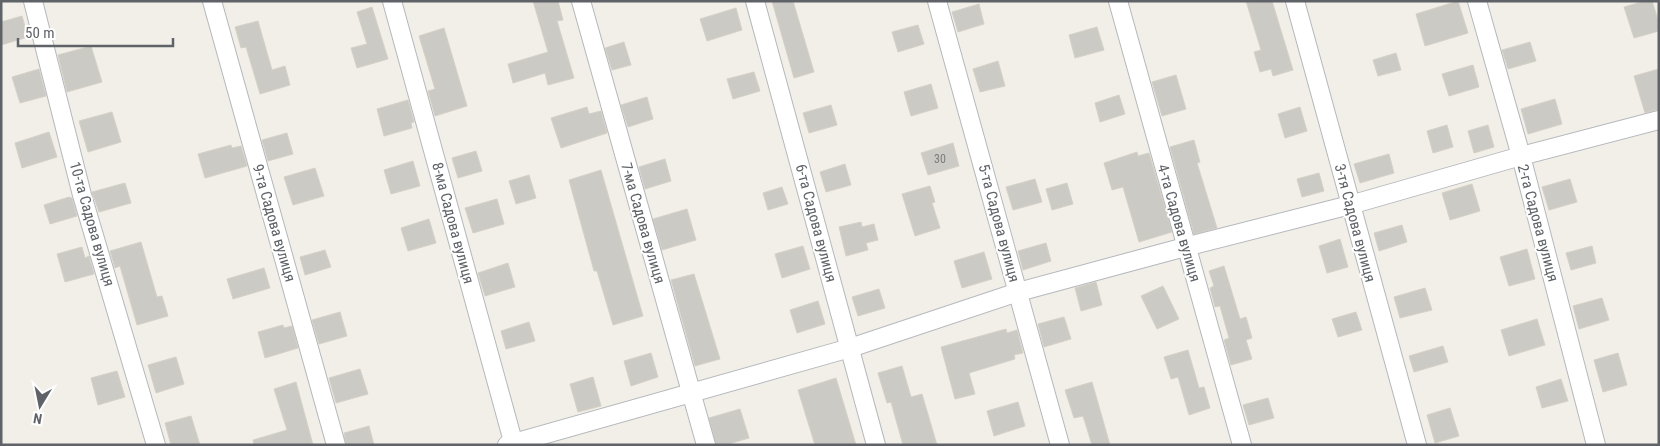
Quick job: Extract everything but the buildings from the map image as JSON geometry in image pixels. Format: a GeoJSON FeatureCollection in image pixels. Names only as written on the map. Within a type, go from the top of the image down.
{"type":"FeatureCollection","features":[{"type":"Feature","properties":{"kind":"street","name":"10-та Садова вулиця"},"geometry":{"type":"LineString","coordinates":[[33,1],[82,195],[156,445]]}},
{"type":"Feature","properties":{"kind":"street","name":"9-та Садова вулиця"},"geometry":{"type":"LineString","coordinates":[[212,1],[336,445]]}},
{"type":"Feature","properties":{"kind":"street","name":"8-ма Садова вулиця"},"geometry":{"type":"LineString","coordinates":[[392,1],[511,444]]}},
{"type":"Feature","properties":{"kind":"street","name":"7-ма Садова вулиця"},"geometry":{"type":"LineString","coordinates":[[581,1],[706,445]]}},
{"type":"Feature","properties":{"kind":"street","name":"6-та Садова вулиця"},"geometry":{"type":"LineString","coordinates":[[755,1],[876,445]]}},
{"type":"Feature","properties":{"kind":"street","name":"5-та Садова вулиця"},"geometry":{"type":"LineString","coordinates":[[937,1],[1060,445]]}},
{"type":"Feature","properties":{"kind":"street","name":"4-та Садова вулиця"},"geometry":{"type":"LineString","coordinates":[[1118,1],[1185,247],[1242,445]]}},
{"type":"Feature","properties":{"kind":"street","name":"3-тя Садова вулиця"},"geometry":{"type":"LineString","coordinates":[[1295,1],[1417,445]]}},
{"type":"Feature","properties":{"kind":"street","name":"2-га Садова вулиця"},"geometry":{"type":"LineString","coordinates":[[1477,1],[1521,156],[1596,445]]}},
{"type":"Feature","properties":{"kind":"street"},"geometry":{"type":"LineString","coordinates":[[511,444],[850,348],[1018,292],[1350,205],[1521,156],[1659,120]]}}]}
